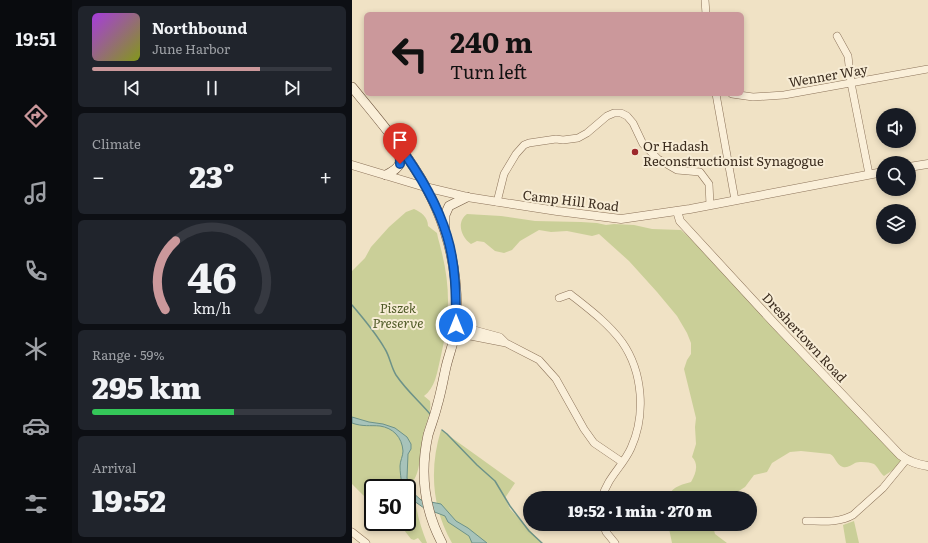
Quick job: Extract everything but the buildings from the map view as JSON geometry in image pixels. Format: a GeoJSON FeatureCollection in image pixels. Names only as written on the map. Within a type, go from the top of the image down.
{"type":"FeatureCollection","features":[{"type":"Feature","properties":{"kind":"main road"},"geometry":{"type":"LineString","coordinates":[[352,87],[396,142],[413,166],[445,229],[451,253],[455,280],[455,329],[438,405],[428,434],[424,467],[426,499],[442,543]]}},
{"type":"Feature","properties":{"kind":"main road"},"geometry":{"type":"LineString","coordinates":[[386,175],[395,170],[400,164],[400,157],[396,142]]}},
{"type":"Feature","properties":{"kind":"main road"},"geometry":{"type":"LineString","coordinates":[[445,229],[445,215],[449,206],[467,197]]}},
{"type":"Feature","properties":{"kind":"street"},"geometry":{"type":"LineString","coordinates":[[705,0],[706,12]]}},
{"type":"Feature","properties":{"kind":"street"},"geometry":{"type":"LineString","coordinates":[[837,36],[848,56],[851,83],[869,174]]}},
{"type":"Feature","properties":{"kind":"street","name":"Wenner Way"},"geometry":{"type":"LineString","coordinates":[[742,96],[766,97],[784,95],[928,69]]}},
{"type":"Feature","properties":{"kind":"street"},"geometry":{"type":"LineString","coordinates":[[716,96],[735,200]]}},
{"type":"Feature","properties":{"kind":"street"},"geometry":{"type":"LineString","coordinates":[[497,202],[504,174],[516,154],[524,146],[529,143],[549,140],[578,138],[607,116],[614,113],[621,113],[627,116],[633,123],[643,144],[658,159],[676,170],[700,172],[709,184],[708,195],[710,205]]}},
{"type":"Feature","properties":{"kind":"street"},"geometry":{"type":"LineString","coordinates":[[916,166],[928,164]]}},
{"type":"Feature","properties":{"kind":"street","name":"Camp Hill Road"},"geometry":{"type":"LineString","coordinates":[[352,165],[425,187],[467,197],[612,219],[677,211],[876,173]]}},
{"type":"Feature","properties":{"kind":"street","name":"Dreshertown Road"},"geometry":{"type":"LineString","coordinates":[[677,211],[680,221],[774,323],[906,460],[915,464],[928,466]]}},
{"type":"Feature","properties":{"kind":"street"},"geometry":{"type":"LineString","coordinates":[[662,213],[680,221]]}},
{"type":"Feature","properties":{"kind":"street"},"geometry":{"type":"LineString","coordinates":[[559,298],[570,294],[601,318],[622,343],[634,364],[640,389],[640,411],[637,431],[630,449],[606,485],[604,491]]}},
{"type":"Feature","properties":{"kind":"street"},"geometry":{"type":"LineString","coordinates":[[455,329],[506,343],[539,360],[556,379],[584,429],[594,442],[622,462]]}},
{"type":"Feature","properties":{"kind":"street"},"geometry":{"type":"LineString","coordinates":[[806,520],[836,521],[853,515],[883,488],[906,460]]}},
{"type":"Feature","properties":{"kind":"street"},"geometry":{"type":"LineString","coordinates":[[606,531],[615,543]]}},
{"type":"Feature","properties":{"kind":"street"},"geometry":{"type":"LineString","coordinates":[[352,532],[366,543]]}},
{"type":"Feature","properties":{"kind":"green space","name":"Piszek Preserve"},"geometry":{"type":"Polygon","coordinates":[[[414,209],[424,215],[428,226],[437,233],[445,270],[448,299],[448,313],[444,343],[435,380],[431,389],[424,396],[430,401],[430,410],[423,435],[416,477],[414,479],[364,479],[364,496],[352,484],[352,271],[365,258],[371,247],[389,227],[406,212],[414,209]]]}},
{"type":"Feature","properties":{"kind":"green space"},"geometry":{"type":"Polygon","coordinates":[[[467,214],[501,216],[535,221],[634,225],[652,229],[681,230],[708,255],[902,459],[900,465],[884,476],[872,463],[859,462],[848,467],[843,467],[839,465],[830,454],[801,451],[790,452],[772,463],[767,472],[754,475],[745,487],[739,491],[672,491],[674,488],[691,482],[696,469],[696,463],[692,457],[696,444],[696,418],[684,369],[691,354],[691,343],[677,316],[629,261],[599,234],[592,236],[567,231],[551,232],[539,230],[520,241],[512,250],[504,253],[495,251],[484,242],[477,241],[471,244],[462,234],[461,225],[467,214]]]}},
{"type":"Feature","properties":{"kind":"green space"},"geometry":{"type":"Polygon","coordinates":[[[441,430],[515,483],[505,498],[510,509],[523,523],[523,531],[531,531],[542,543],[452,543],[440,516],[434,488],[437,445],[441,430]]]}},
{"type":"Feature","properties":{"kind":"green space","name":"Piszek Preserve"},"geometry":{"type":"Polygon","coordinates":[[[416,508],[427,543],[422,543],[418,538],[414,540],[411,539],[405,531],[416,531],[416,508]]]}},
{"type":"Feature","properties":{"kind":"green space"},"geometry":{"type":"Polygon","coordinates":[[[854,521],[859,543],[846,543],[843,525],[854,521]]]}},
{"type":"Feature","properties":{"kind":"green space"},"geometry":{"type":"Polygon","coordinates":[[[669,531],[714,531],[715,534],[727,543],[672,543],[669,531]]]}},
{"type":"Feature","properties":{"kind":"water"},"geometry":{"type":"Polygon","coordinates":[[[352,417],[383,424],[395,428],[407,437],[411,444],[411,449],[408,454],[407,479],[401,479],[400,466],[403,451],[399,437],[393,431],[385,427],[352,423],[352,417]]]}},
{"type":"Feature","properties":{"kind":"water"},"geometry":{"type":"Polygon","coordinates":[[[416,496],[421,500],[441,504],[456,521],[468,528],[487,543],[472,543],[469,536],[448,522],[445,516],[424,508],[416,502],[416,496]]]}},
{"type":"Feature","properties":{"kind":"waterway"},"geometry":{"type":"LineString","coordinates":[[352,305],[370,326],[387,352],[394,372],[408,391],[430,414]]}},
{"type":"Feature","properties":{"kind":"waterway"},"geometry":{"type":"LineString","coordinates":[[442,430],[495,481],[510,506],[529,531],[542,543]]}},
{"type":"Feature","properties":{"kind":"place","name":"Or Hadash Reconstructionist Synagogue"},"geometry":{"type":"Point","coordinates":[635,152]}},
{"type":"Feature","properties":{"kind":"route"},"geometry":{"type":"LineString","coordinates":[[400,164],[400,157],[396,142],[413,166],[425,187],[435,206],[448,238],[455,280],[456,325]]}}]}
